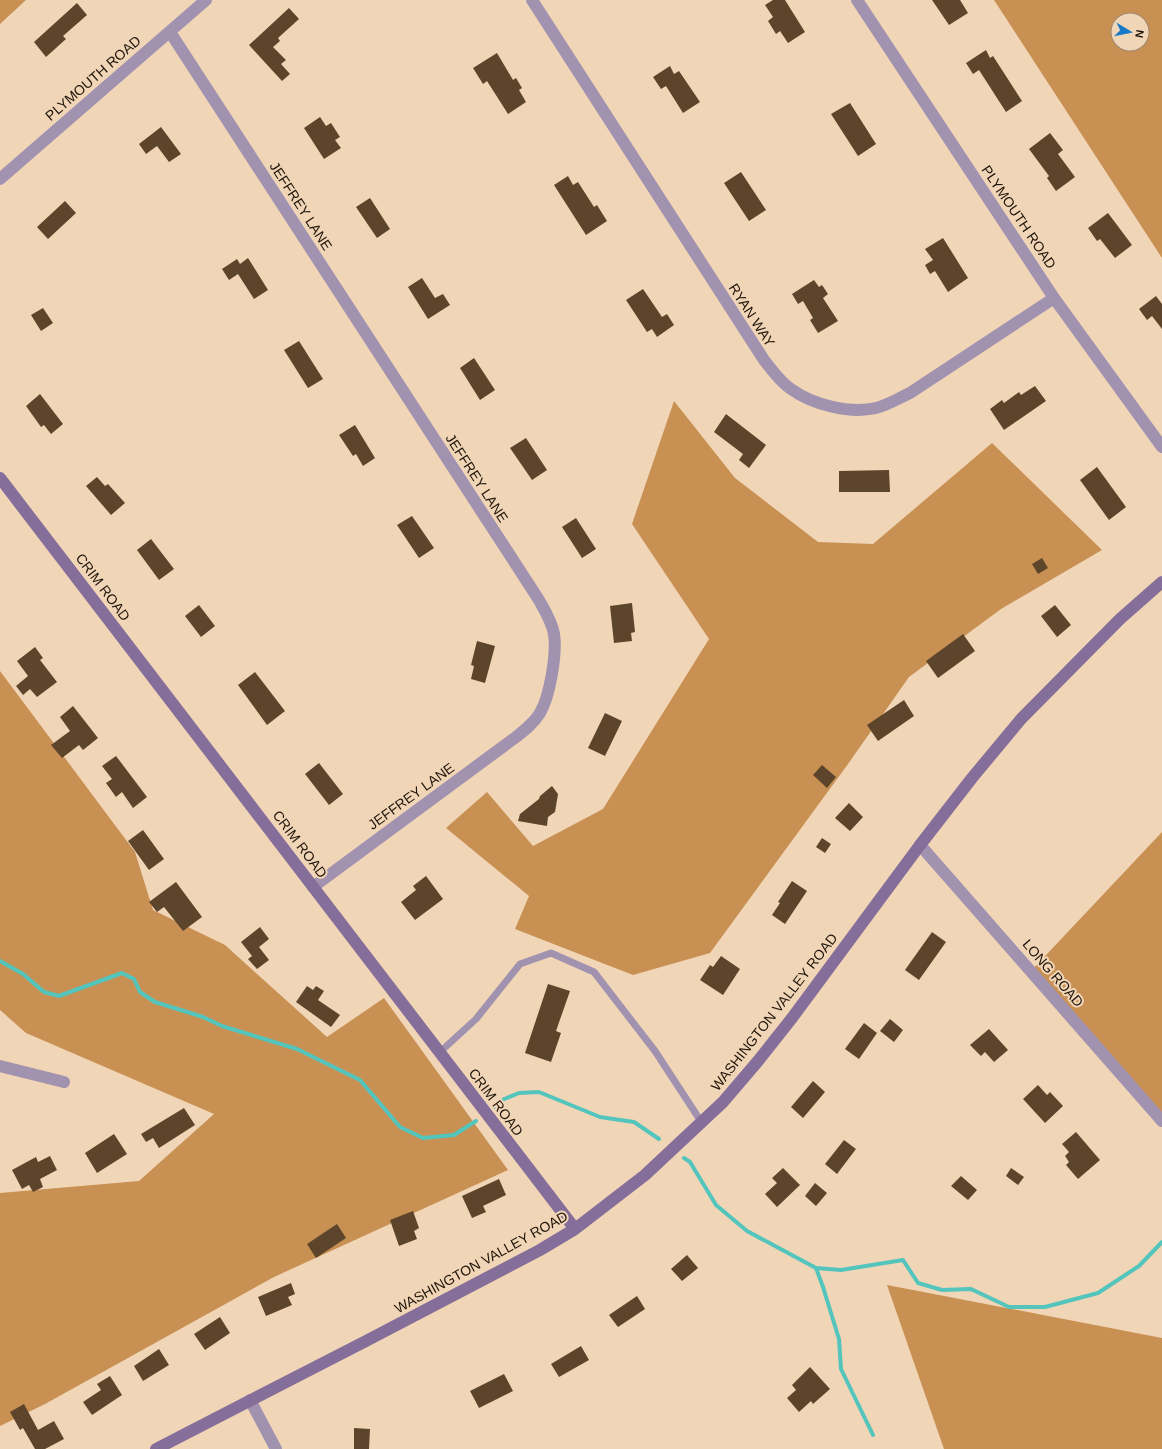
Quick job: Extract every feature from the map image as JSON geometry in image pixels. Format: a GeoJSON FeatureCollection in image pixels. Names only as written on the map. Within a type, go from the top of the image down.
{"type":"FeatureCollection","features":[{"type":"Feature","properties":{"kind":"street","name":"PLYMOUTH ROAD"},"geometry":{"type":"LineString","coordinates":[[0,179],[206,0]]}},
{"type":"Feature","properties":{"kind":"street","name":"RYAN WAY"},"geometry":{"type":"LineString","coordinates":[[532,0],[764,360],[790,389],[806,398],[829,406],[861,409],[876,408],[910,393],[1054,298]]}},
{"type":"Feature","properties":{"kind":"street","name":"PLYMOUTH ROAD"},"geometry":{"type":"LineString","coordinates":[[857,0],[1054,298],[1162,447]]}},
{"type":"Feature","properties":{"kind":"street","name":"JEFFREY LANE"},"geometry":{"type":"LineString","coordinates":[[170,32],[539,600],[549,619],[554,633],[555,648],[547,698],[540,714],[532,724],[510,742],[313,887]]}},
{"type":"Feature","properties":{"kind":"street","name":"CRIM ROAD"},"geometry":{"type":"LineString","coordinates":[[0,478],[575,1230]]}},
{"type":"Feature","properties":{"kind":"street","name":"WASHINGTON VALLEY ROAD"},"geometry":{"type":"LineString","coordinates":[[156,1449],[540,1250],[575,1230],[644,1175],[723,1102],[792,1018],[920,845],[972,778],[1021,719],[1120,619],[1162,582]]}},
{"type":"Feature","properties":{"kind":"street","name":"LONG ROAD"},"geometry":{"type":"LineString","coordinates":[[920,845],[1162,1121]]}},
{"type":"Feature","properties":{"kind":"street"},"geometry":{"type":"LineString","coordinates":[[0,1066],[64,1082]]}},
{"type":"Feature","properties":{"kind":"street"},"geometry":{"type":"LineString","coordinates":[[250,1400],[276,1449]]}},
{"type":"Feature","properties":{"kind":"lane"},"geometry":{"type":"LineString","coordinates":[[440,1052],[476,1019],[520,964],[551,953],[594,972],[655,1051],[702,1122]]}},
{"type":"Feature","properties":{"kind":"shaded area"},"geometry":{"type":"Polygon","coordinates":[[[0,0],[26,0],[0,24],[0,0]]]}},
{"type":"Feature","properties":{"kind":"shaded area"},"geometry":{"type":"Polygon","coordinates":[[[994,0],[1162,0],[1162,258],[994,0]]]}},
{"type":"Feature","properties":{"kind":"shaded area"},"geometry":{"type":"Polygon","coordinates":[[[674,401],[735,478],[818,542],[873,544],[992,443],[1102,550],[1001,609],[909,677],[848,764],[710,953],[633,975],[515,929],[529,896],[446,828],[487,792],[533,846],[603,809],[709,639],[632,524],[674,401]]]}},
{"type":"Feature","properties":{"kind":"shaded area"},"geometry":{"type":"Polygon","coordinates":[[[0,671],[135,852],[153,910],[225,945],[327,1037],[384,998],[508,1170],[274,1277],[45,1404],[0,1426],[0,1193],[139,1181],[214,1114],[26,1033],[0,1010],[0,671]]]}},
{"type":"Feature","properties":{"kind":"shaded area"},"geometry":{"type":"Polygon","coordinates":[[[1162,832],[1162,1121],[1031,971],[1162,832]]]}},
{"type":"Feature","properties":{"kind":"shaded area"},"geometry":{"type":"Polygon","coordinates":[[[887,1285],[1162,1338],[1162,1449],[944,1449],[887,1285]]]}},
{"type":"Feature","properties":{"kind":"building"},"geometry":{"type":"Polygon","coordinates":[[[773,0],[785,0],[805,32],[788,43],[780,31],[776,34],[768,21],[773,17],[765,5],[773,0]]]}},
{"type":"Feature","properties":{"kind":"building"},"geometry":{"type":"Polygon","coordinates":[[[932,0],[960,0],[968,13],[949,25],[932,0]]]}},
{"type":"Feature","properties":{"kind":"building"},"geometry":{"type":"Polygon","coordinates":[[[77,3],[87,15],[63,36],[66,39],[46,57],[34,42],[77,3]]]}},
{"type":"Feature","properties":{"kind":"building"},"geometry":{"type":"Polygon","coordinates":[[[289,8],[299,19],[278,38],[280,41],[273,47],[286,60],[281,64],[290,74],[282,81],[249,45],[289,8]]]}},
{"type":"Feature","properties":{"kind":"building"},"geometry":{"type":"Polygon","coordinates":[[[986,50],[990,58],[993,56],[1022,101],[1006,112],[979,70],[973,74],[966,63],[986,50]]]}},
{"type":"Feature","properties":{"kind":"building"},"geometry":{"type":"Polygon","coordinates":[[[497,53],[513,80],[516,78],[522,88],[519,90],[526,102],[508,114],[487,81],[483,84],[473,68],[497,53]]]}},
{"type":"Feature","properties":{"kind":"building"},"geometry":{"type":"Polygon","coordinates":[[[670,66],[674,74],[679,71],[700,102],[683,113],[666,86],[661,89],[653,77],[670,66]]]}},
{"type":"Feature","properties":{"kind":"building"},"geometry":{"type":"Polygon","coordinates":[[[850,103],[876,144],[858,156],[831,114],[850,103]]]}},
{"type":"Feature","properties":{"kind":"building"},"geometry":{"type":"Polygon","coordinates":[[[320,117],[326,126],[331,123],[340,137],[335,140],[341,148],[324,159],[304,128],[320,117]]]}},
{"type":"Feature","properties":{"kind":"building"},"geometry":{"type":"Polygon","coordinates":[[[161,127],[181,154],[169,162],[157,146],[146,154],[139,144],[161,127]]]}},
{"type":"Feature","properties":{"kind":"building"},"geometry":{"type":"Polygon","coordinates":[[[1050,133],[1063,150],[1058,154],[1075,177],[1056,191],[1047,178],[1049,176],[1029,149],[1050,133]]]}},
{"type":"Feature","properties":{"kind":"building"},"geometry":{"type":"Polygon","coordinates":[[[741,172],[766,210],[749,221],[724,183],[741,172]]]}},
{"type":"Feature","properties":{"kind":"building"},"geometry":{"type":"Polygon","coordinates":[[[568,176],[573,185],[578,182],[594,207],[597,205],[607,221],[586,235],[554,185],[568,176]]]}},
{"type":"Feature","properties":{"kind":"building"},"geometry":{"type":"Polygon","coordinates":[[[370,198],[390,229],[377,238],[356,207],[370,198]]]}},
{"type":"Feature","properties":{"kind":"building"},"geometry":{"type":"Polygon","coordinates":[[[65,201],[76,213],[48,239],[37,227],[65,201]]]}},
{"type":"Feature","properties":{"kind":"building"},"geometry":{"type":"Polygon","coordinates":[[[1108,213],[1132,245],[1115,258],[1100,239],[1097,241],[1088,228],[1108,213]]]}},
{"type":"Feature","properties":{"kind":"building"},"geometry":{"type":"Polygon","coordinates":[[[943,238],[968,278],[948,292],[935,271],[930,274],[925,265],[933,260],[925,249],[943,238]]]}},
{"type":"Feature","properties":{"kind":"building"},"geometry":{"type":"Polygon","coordinates":[[[248,258],[268,290],[254,299],[238,274],[229,280],[222,269],[237,259],[240,264],[248,258]]]}},
{"type":"Feature","properties":{"kind":"building"},"geometry":{"type":"Polygon","coordinates":[[[422,278],[435,298],[443,294],[450,305],[428,319],[408,287],[422,278]]]}},
{"type":"Feature","properties":{"kind":"building"},"geometry":{"type":"Polygon","coordinates":[[[814,280],[819,287],[822,285],[828,294],[823,298],[838,321],[818,333],[810,320],[813,318],[803,301],[798,304],[792,294],[814,280]]]}},
{"type":"Feature","properties":{"kind":"building"},"geometry":{"type":"Polygon","coordinates":[[[643,289],[662,317],[667,314],[674,325],[657,337],[652,329],[647,332],[626,300],[643,289]]]}},
{"type":"Feature","properties":{"kind":"building"},"geometry":{"type":"Polygon","coordinates":[[[1156,296],[1162,304],[1162,329],[1152,316],[1147,320],[1139,309],[1156,296]]]}},
{"type":"Feature","properties":{"kind":"building"},"geometry":{"type":"Polygon","coordinates":[[[43,308],[53,323],[41,331],[31,315],[43,308]]]}},
{"type":"Feature","properties":{"kind":"building"},"geometry":{"type":"Polygon","coordinates":[[[299,341],[323,379],[308,388],[284,350],[299,341]]]}},
{"type":"Feature","properties":{"kind":"building"},"geometry":{"type":"Polygon","coordinates":[[[474,358],[495,390],[480,400],[460,368],[474,358]]]}},
{"type":"Feature","properties":{"kind":"building"},"geometry":{"type":"Polygon","coordinates":[[[1035,386],[1046,401],[1004,430],[990,409],[1002,400],[1004,403],[1019,392],[1021,395],[1035,386]]]}},
{"type":"Feature","properties":{"kind":"building"},"geometry":{"type":"Polygon","coordinates":[[[40,394],[63,424],[51,434],[44,425],[41,427],[26,406],[40,394]]]}},
{"type":"Feature","properties":{"kind":"building"},"geometry":{"type":"Polygon","coordinates":[[[726,414],[766,445],[749,468],[739,460],[743,454],[714,432],[726,414]]]}},
{"type":"Feature","properties":{"kind":"building"},"geometry":{"type":"Polygon","coordinates":[[[355,425],[375,458],[363,466],[356,454],[353,456],[339,435],[355,425]]]}},
{"type":"Feature","properties":{"kind":"building"},"geometry":{"type":"Polygon","coordinates":[[[526,438],[547,470],[532,480],[510,448],[526,438]]]}},
{"type":"Feature","properties":{"kind":"building"},"geometry":{"type":"Polygon","coordinates":[[[1097,467],[1126,507],[1109,520],[1080,480],[1097,467]]]}},
{"type":"Feature","properties":{"kind":"building"},"geometry":{"type":"Polygon","coordinates":[[[889,470],[890,492],[839,492],[839,471],[889,470]]]}},
{"type":"Feature","properties":{"kind":"building"},"geometry":{"type":"Polygon","coordinates":[[[97,477],[105,486],[108,484],[125,503],[111,515],[86,486],[97,477]]]}},
{"type":"Feature","properties":{"kind":"building"},"geometry":{"type":"Polygon","coordinates":[[[412,516],[434,548],[419,558],[397,525],[412,516]]]}},
{"type":"Feature","properties":{"kind":"building"},"geometry":{"type":"Polygon","coordinates":[[[576,518],[596,549],[582,558],[562,527],[576,518]]]}},
{"type":"Feature","properties":{"kind":"building"},"geometry":{"type":"Polygon","coordinates":[[[151,539],[174,569],[159,580],[137,550],[151,539]]]}},
{"type":"Feature","properties":{"kind":"building"},"geometry":{"type":"Polygon","coordinates":[[[1042,558],[1048,568],[1038,574],[1032,564],[1042,558]]]}},
{"type":"Feature","properties":{"kind":"building"},"geometry":{"type":"Polygon","coordinates":[[[632,603],[635,632],[631,633],[632,641],[614,643],[610,606],[632,603]]]}},
{"type":"Feature","properties":{"kind":"building"},"geometry":{"type":"Polygon","coordinates":[[[199,605],[215,626],[201,637],[185,616],[199,605]]]}},
{"type":"Feature","properties":{"kind":"building"},"geometry":{"type":"Polygon","coordinates":[[[1055,605],[1071,625],[1057,637],[1041,616],[1055,605]]]}},
{"type":"Feature","properties":{"kind":"building"},"geometry":{"type":"Polygon","coordinates":[[[963,634],[975,651],[938,678],[926,661],[963,634]]]}},
{"type":"Feature","properties":{"kind":"building"},"geometry":{"type":"Polygon","coordinates":[[[477,641],[495,646],[485,683],[471,679],[474,666],[471,665],[477,641]]]}},
{"type":"Feature","properties":{"kind":"building"},"geometry":{"type":"Polygon","coordinates":[[[35,647],[43,658],[40,660],[57,682],[37,697],[30,689],[23,695],[16,686],[28,676],[17,661],[35,647]]]}},
{"type":"Feature","properties":{"kind":"building"},"geometry":{"type":"Polygon","coordinates":[[[255,672],[285,711],[267,725],[238,685],[255,672]]]}},
{"type":"Feature","properties":{"kind":"building"},"geometry":{"type":"Polygon","coordinates":[[[904,700],[914,716],[878,741],[867,725],[904,700]]]}},
{"type":"Feature","properties":{"kind":"building"},"geometry":{"type":"Polygon","coordinates":[[[73,706],[98,738],[83,750],[79,745],[62,758],[51,745],[70,731],[60,717],[73,706]]]}},
{"type":"Feature","properties":{"kind":"building"},"geometry":{"type":"Polygon","coordinates":[[[605,713],[622,721],[605,756],[588,748],[605,713]]]}},
{"type":"Feature","properties":{"kind":"building"},"geometry":{"type":"Polygon","coordinates":[[[116,756],[147,797],[133,808],[122,792],[116,797],[106,783],[112,779],[102,766],[116,756]]]}},
{"type":"Feature","properties":{"kind":"building"},"geometry":{"type":"Polygon","coordinates":[[[319,763],[343,794],[329,805],[305,774],[319,763]]]}},
{"type":"Feature","properties":{"kind":"building"},"geometry":{"type":"Polygon","coordinates":[[[822,765],[836,777],[827,788],[813,775],[822,765]]]}},
{"type":"Feature","properties":{"kind":"building"},"geometry":{"type":"Polygon","coordinates":[[[552,786],[558,794],[555,812],[548,817],[547,826],[518,821],[520,814],[539,799],[540,796],[552,786]]]}},
{"type":"Feature","properties":{"kind":"building"},"geometry":{"type":"Polygon","coordinates":[[[849,803],[863,817],[850,831],[835,818],[849,803]]]}},
{"type":"Feature","properties":{"kind":"building"},"geometry":{"type":"Polygon","coordinates":[[[143,830],[164,859],[149,870],[128,841],[143,830]]]}},
{"type":"Feature","properties":{"kind":"building"},"geometry":{"type":"Polygon","coordinates":[[[822,838],[831,844],[825,853],[816,847],[822,838]]]}},
{"type":"Feature","properties":{"kind":"building"},"geometry":{"type":"Polygon","coordinates":[[[426,876],[443,899],[415,920],[401,902],[416,890],[413,886],[426,876]]]}},
{"type":"Feature","properties":{"kind":"building"},"geometry":{"type":"Polygon","coordinates":[[[792,881],[807,891],[785,924],[772,915],[780,903],[778,902],[792,881]]]}},
{"type":"Feature","properties":{"kind":"building"},"geometry":{"type":"Polygon","coordinates":[[[176,882],[202,917],[183,931],[164,907],[157,912],[149,902],[176,882]]]}},
{"type":"Feature","properties":{"kind":"building"},"geometry":{"type":"Polygon","coordinates":[[[260,927],[269,939],[259,947],[269,960],[257,969],[248,959],[252,956],[241,942],[260,927]]]}},
{"type":"Feature","properties":{"kind":"building"},"geometry":{"type":"Polygon","coordinates":[[[932,932],[946,942],[919,980],[905,970],[932,932]]]}},
{"type":"Feature","properties":{"kind":"building"},"geometry":{"type":"Polygon","coordinates":[[[721,956],[740,969],[723,995],[700,980],[710,965],[713,967],[721,956]]]}},
{"type":"Feature","properties":{"kind":"building"},"geometry":{"type":"Polygon","coordinates":[[[548,984],[570,991],[556,1031],[561,1033],[551,1062],[525,1053],[548,984]]]}},
{"type":"Feature","properties":{"kind":"building"},"geometry":{"type":"Polygon","coordinates":[[[307,986],[313,990],[316,986],[324,991],[318,1000],[340,1015],[331,1027],[296,1002],[307,986]]]}},
{"type":"Feature","properties":{"kind":"building"},"geometry":{"type":"Polygon","coordinates":[[[890,1019],[903,1030],[894,1042],[880,1031],[890,1019]]]}},
{"type":"Feature","properties":{"kind":"building"},"geometry":{"type":"Polygon","coordinates":[[[864,1023],[877,1033],[859,1059],[845,1049],[864,1023]]]}},
{"type":"Feature","properties":{"kind":"building"},"geometry":{"type":"Polygon","coordinates":[[[989,1029],[1008,1050],[994,1062],[985,1052],[981,1056],[970,1045],[989,1029]]]}},
{"type":"Feature","properties":{"kind":"building"},"geometry":{"type":"Polygon","coordinates":[[[813,1081],[825,1092],[803,1118],[791,1107],[813,1081]]]}},
{"type":"Feature","properties":{"kind":"building"},"geometry":{"type":"Polygon","coordinates":[[[1038,1085],[1047,1095],[1050,1092],[1063,1106],[1045,1123],[1023,1099],[1038,1085]]]}},
{"type":"Feature","properties":{"kind":"building"},"geometry":{"type":"Polygon","coordinates":[[[184,1108],[195,1125],[159,1148],[153,1138],[146,1142],[141,1134],[184,1108]]]}},
{"type":"Feature","properties":{"kind":"building"},"geometry":{"type":"Polygon","coordinates":[[[1076,1132],[1100,1160],[1078,1179],[1066,1165],[1069,1162],[1065,1156],[1069,1152],[1062,1144],[1076,1132]]]}},
{"type":"Feature","properties":{"kind":"building"},"geometry":{"type":"Polygon","coordinates":[[[114,1134],[127,1154],[97,1173],[85,1153],[114,1134]]]}},
{"type":"Feature","properties":{"kind":"building"},"geometry":{"type":"Polygon","coordinates":[[[844,1140],[856,1149],[837,1174],[825,1164],[844,1140]]]}},
{"type":"Feature","properties":{"kind":"building"},"geometry":{"type":"Polygon","coordinates":[[[50,1156],[57,1170],[40,1179],[43,1187],[33,1192],[29,1185],[22,1189],[12,1170],[36,1157],[38,1162],[50,1156]]]}},
{"type":"Feature","properties":{"kind":"building"},"geometry":{"type":"Polygon","coordinates":[[[783,1168],[800,1185],[777,1207],[765,1194],[777,1183],[772,1178],[783,1168]]]}},
{"type":"Feature","properties":{"kind":"building"},"geometry":{"type":"Polygon","coordinates":[[[1011,1168],[1024,1177],[1018,1185],[1006,1176],[1011,1168]]]}},
{"type":"Feature","properties":{"kind":"building"},"geometry":{"type":"Polygon","coordinates":[[[961,1176],[977,1190],[968,1200],[951,1186],[961,1176]]]}},
{"type":"Feature","properties":{"kind":"building"},"geometry":{"type":"Polygon","coordinates":[[[499,1179],[506,1195],[483,1206],[486,1212],[472,1218],[462,1196],[499,1179]]]}},
{"type":"Feature","properties":{"kind":"building"},"geometry":{"type":"Polygon","coordinates":[[[815,1183],[827,1193],[816,1206],[805,1196],[815,1183]]]}},
{"type":"Feature","properties":{"kind":"building"},"geometry":{"type":"Polygon","coordinates":[[[413,1211],[419,1228],[414,1231],[417,1239],[399,1246],[390,1220],[413,1211]]]}},
{"type":"Feature","properties":{"kind":"building"},"geometry":{"type":"Polygon","coordinates":[[[337,1224],[346,1238],[316,1258],[307,1244],[337,1224]]]}},
{"type":"Feature","properties":{"kind":"building"},"geometry":{"type":"Polygon","coordinates":[[[687,1255],[698,1268],[682,1281],[671,1269],[687,1255]]]}},
{"type":"Feature","properties":{"kind":"building"},"geometry":{"type":"Polygon","coordinates":[[[291,1283],[295,1294],[288,1297],[292,1305],[266,1316],[258,1297],[291,1283]]]}},
{"type":"Feature","properties":{"kind":"building"},"geometry":{"type":"Polygon","coordinates":[[[637,1296],[645,1309],[618,1327],[609,1315],[637,1296]]]}},
{"type":"Feature","properties":{"kind":"building"},"geometry":{"type":"Polygon","coordinates":[[[220,1317],[230,1333],[205,1350],[194,1334],[220,1317]]]}},
{"type":"Feature","properties":{"kind":"building"},"geometry":{"type":"Polygon","coordinates":[[[581,1346],[589,1360],[559,1377],[551,1364],[581,1346]]]}},
{"type":"Feature","properties":{"kind":"building"},"geometry":{"type":"Polygon","coordinates":[[[159,1349],[169,1365],[143,1381],[134,1366],[159,1349]]]}},
{"type":"Feature","properties":{"kind":"building"},"geometry":{"type":"Polygon","coordinates":[[[810,1367],[830,1389],[813,1404],[811,1401],[799,1412],[787,1398],[796,1390],[792,1385],[810,1367]]]}},
{"type":"Feature","properties":{"kind":"building"},"geometry":{"type":"Polygon","coordinates":[[[504,1374],[513,1391],[479,1408],[470,1391],[504,1374]]]}},
{"type":"Feature","properties":{"kind":"building"},"geometry":{"type":"Polygon","coordinates":[[[110,1376],[122,1395],[92,1415],[83,1402],[101,1390],[97,1384],[110,1376]]]}},
{"type":"Feature","properties":{"kind":"building"},"geometry":{"type":"Polygon","coordinates":[[[24,1404],[38,1430],[54,1421],[64,1439],[45,1449],[35,1449],[23,1428],[20,1430],[10,1412],[24,1404]]]}},
{"type":"Feature","properties":{"kind":"building"},"geometry":{"type":"Polygon","coordinates":[[[354,1428],[370,1429],[369,1449],[354,1449],[354,1428]]]}},
{"type":"Feature","properties":{"kind":"waterway"},"geometry":{"type":"LineString","coordinates":[[0,961],[23,974],[44,992],[59,996],[122,973],[134,979],[140,992],[155,1002],[203,1017],[222,1026],[297,1049],[360,1080],[400,1127],[423,1138],[454,1135],[476,1121]]}},
{"type":"Feature","properties":{"kind":"waterway"},"geometry":{"type":"LineString","coordinates":[[495,1107],[502,1100],[519,1093],[539,1092],[600,1117],[634,1122],[659,1139]]}},
{"type":"Feature","properties":{"kind":"waterway"},"geometry":{"type":"LineString","coordinates":[[684,1158],[690,1162],[716,1205],[747,1231],[816,1268],[841,1270],[903,1260],[918,1283],[942,1290],[971,1289],[1009,1307],[1045,1307],[1098,1293],[1139,1266],[1162,1242]]}},
{"type":"Feature","properties":{"kind":"waterway"},"geometry":{"type":"LineString","coordinates":[[816,1268],[839,1339],[841,1369],[873,1435]]}}]}
